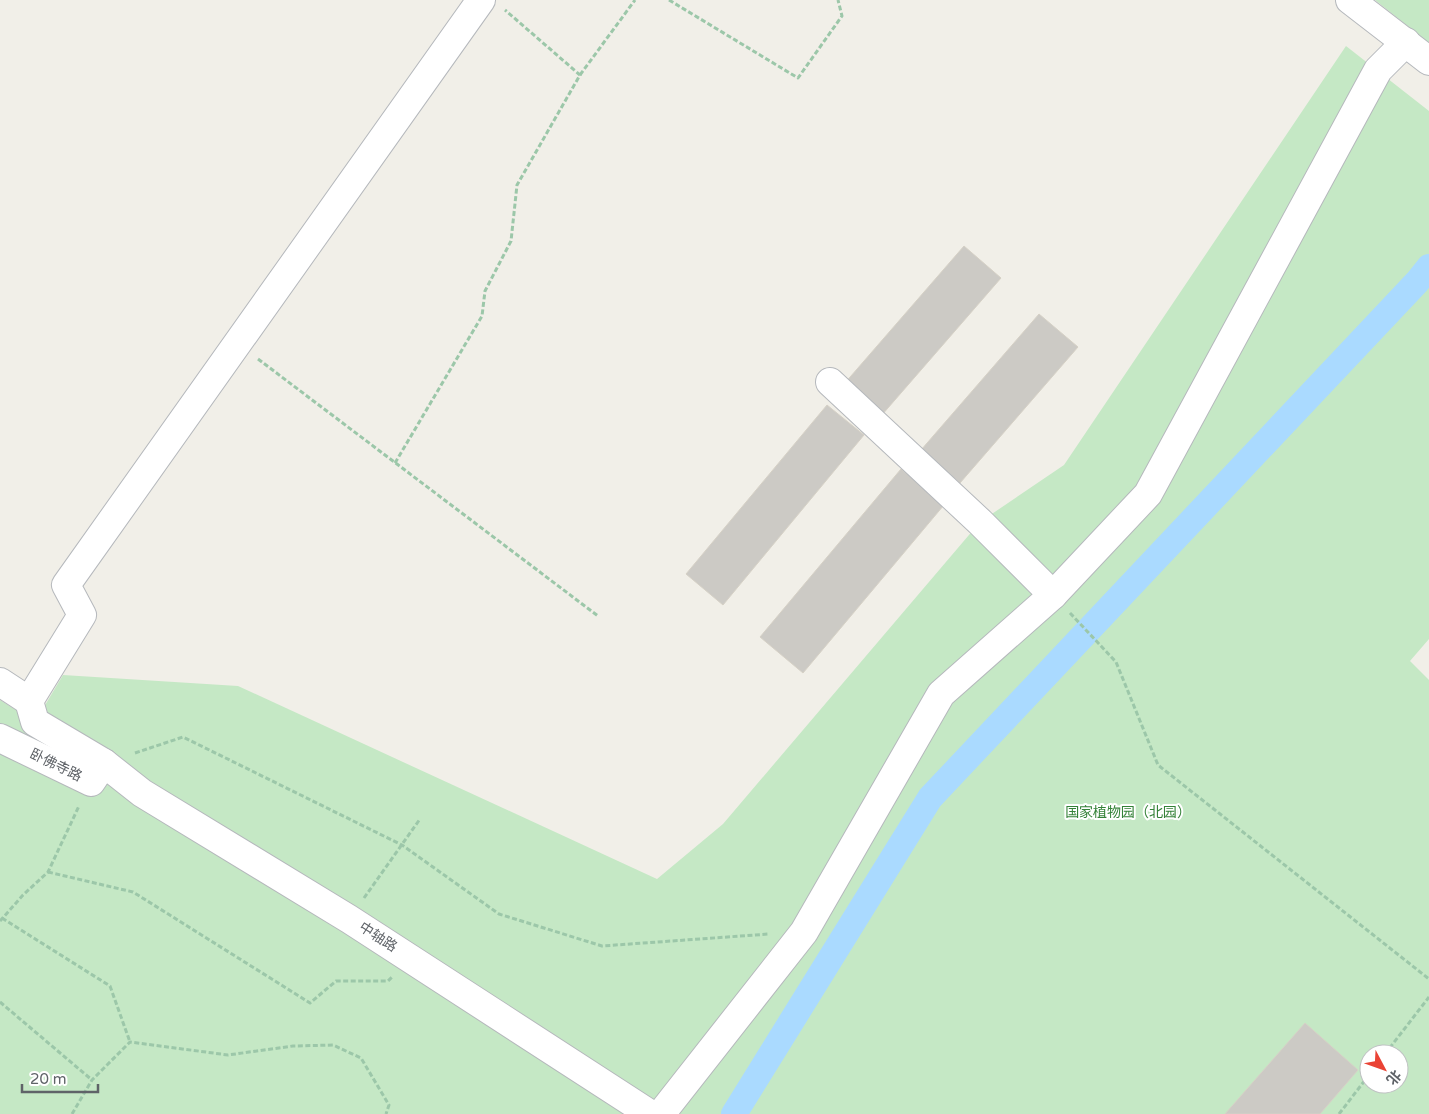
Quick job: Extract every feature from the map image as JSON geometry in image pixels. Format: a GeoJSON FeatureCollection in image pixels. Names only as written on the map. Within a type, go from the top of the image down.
{"type":"FeatureCollection","features":[{"type":"Feature","properties":{"kind":"street"},"geometry":{"type":"LineString","coordinates":[[1350,0],[1406,42],[1429,62]]}},
{"type":"Feature","properties":{"kind":"street"},"geometry":{"type":"LineString","coordinates":[[29,701],[82,615],[66,585],[237,344],[490,3]]}},
{"type":"Feature","properties":{"kind":"street"},"geometry":{"type":"LineString","coordinates":[[661,1114],[804,932],[941,694],[1053,595],[1148,494],[1378,70],[1406,42]]}},
{"type":"Feature","properties":{"kind":"street"},"geometry":{"type":"LineString","coordinates":[[830,382],[980,522],[1053,595]]}},
{"type":"Feature","properties":{"kind":"street"},"geometry":{"type":"LineString","coordinates":[[0,682],[29,701],[35,722],[97,773]]}},
{"type":"Feature","properties":{"kind":"street","name":"卧佛寺路"},"geometry":{"type":"LineString","coordinates":[[0,738],[97,773]]}},
{"type":"Feature","properties":{"kind":"street","name":"中轴路"},"geometry":{"type":"LineString","coordinates":[[97,773],[142,793],[349,919],[650,1114]]}},
{"type":"Feature","properties":{"kind":"path"},"geometry":{"type":"LineString","coordinates":[[394,463],[482,316],[485,291],[511,241],[517,185],[580,75],[635,0]]}},
{"type":"Feature","properties":{"kind":"path"},"geometry":{"type":"LineString","coordinates":[[670,0],[798,78],[842,16],[838,0]]}},
{"type":"Feature","properties":{"kind":"path"},"geometry":{"type":"LineString","coordinates":[[490,3],[580,75]]}},
{"type":"Feature","properties":{"kind":"path"},"geometry":{"type":"LineString","coordinates":[[237,344],[598,616]]}},
{"type":"Feature","properties":{"kind":"path"},"geometry":{"type":"LineString","coordinates":[[1053,595],[1116,662],[1158,765],[1429,979]]}},
{"type":"Feature","properties":{"kind":"path"},"geometry":{"type":"LineString","coordinates":[[130,1042],[110,986],[1,920],[23,895],[48,872],[97,773],[183,737],[402,845],[500,914],[602,946],[804,932]]}},
{"type":"Feature","properties":{"kind":"path"},"geometry":{"type":"LineString","coordinates":[[349,919],[420,819]]}},
{"type":"Feature","properties":{"kind":"path"},"geometry":{"type":"LineString","coordinates":[[48,872],[133,892],[310,1003],[336,981],[388,981],[409,958]]}},
{"type":"Feature","properties":{"kind":"path"},"geometry":{"type":"LineString","coordinates":[[1393,1044],[1429,997]]}},
{"type":"Feature","properties":{"kind":"path"},"geometry":{"type":"LineString","coordinates":[[0,1002],[92,1080]]}},
{"type":"Feature","properties":{"kind":"path"},"geometry":{"type":"LineString","coordinates":[[72,1114],[92,1080],[130,1042]]}},
{"type":"Feature","properties":{"kind":"path"},"geometry":{"type":"LineString","coordinates":[[130,1042],[228,1055],[293,1046],[333,1045],[361,1058],[389,1104],[386,1114]]}},
{"type":"Feature","properties":{"kind":"path"},"geometry":{"type":"LineString","coordinates":[[1339,1114],[1359,1088]]}},
{"type":"Feature","properties":{"kind":"green space"},"geometry":{"type":"Polygon","coordinates":[[[1375,0],[1429,0],[1429,43],[1375,0]]]}},
{"type":"Feature","properties":{"kind":"green space","name":"国家植物园（北园）"},"geometry":{"type":"Polygon","coordinates":[[[1346,46],[1429,111],[1429,639],[1410,661],[1429,680],[1429,1114],[0,1114],[0,700],[35,722],[63,675],[238,686],[657,879],[723,824],[980,522],[1064,465],[1346,46]]]}},
{"type":"Feature","properties":{"kind":"building"},"geometry":{"type":"Polygon","coordinates":[[[964,246],[1001,278],[881,416],[844,384],[964,246]]]}},
{"type":"Feature","properties":{"kind":"building"},"geometry":{"type":"Polygon","coordinates":[[[1039,314],[1078,347],[960,483],[921,450],[1039,314]]]}},
{"type":"Feature","properties":{"kind":"building"},"geometry":{"type":"Polygon","coordinates":[[[827,405],[864,435],[723,605],[686,574],[827,405]]]}},
{"type":"Feature","properties":{"kind":"building"},"geometry":{"type":"Polygon","coordinates":[[[901,469],[944,505],[803,673],[760,637],[901,469]]]}},
{"type":"Feature","properties":{"kind":"building"},"geometry":{"type":"Polygon","coordinates":[[[1305,1023],[1358,1070],[1320,1114],[1225,1114],[1305,1023]]]}},
{"type":"Feature","properties":{"kind":"waterway"},"geometry":{"type":"LineString","coordinates":[[734,1114],[930,798],[1417,282],[1429,267]]}}]}
